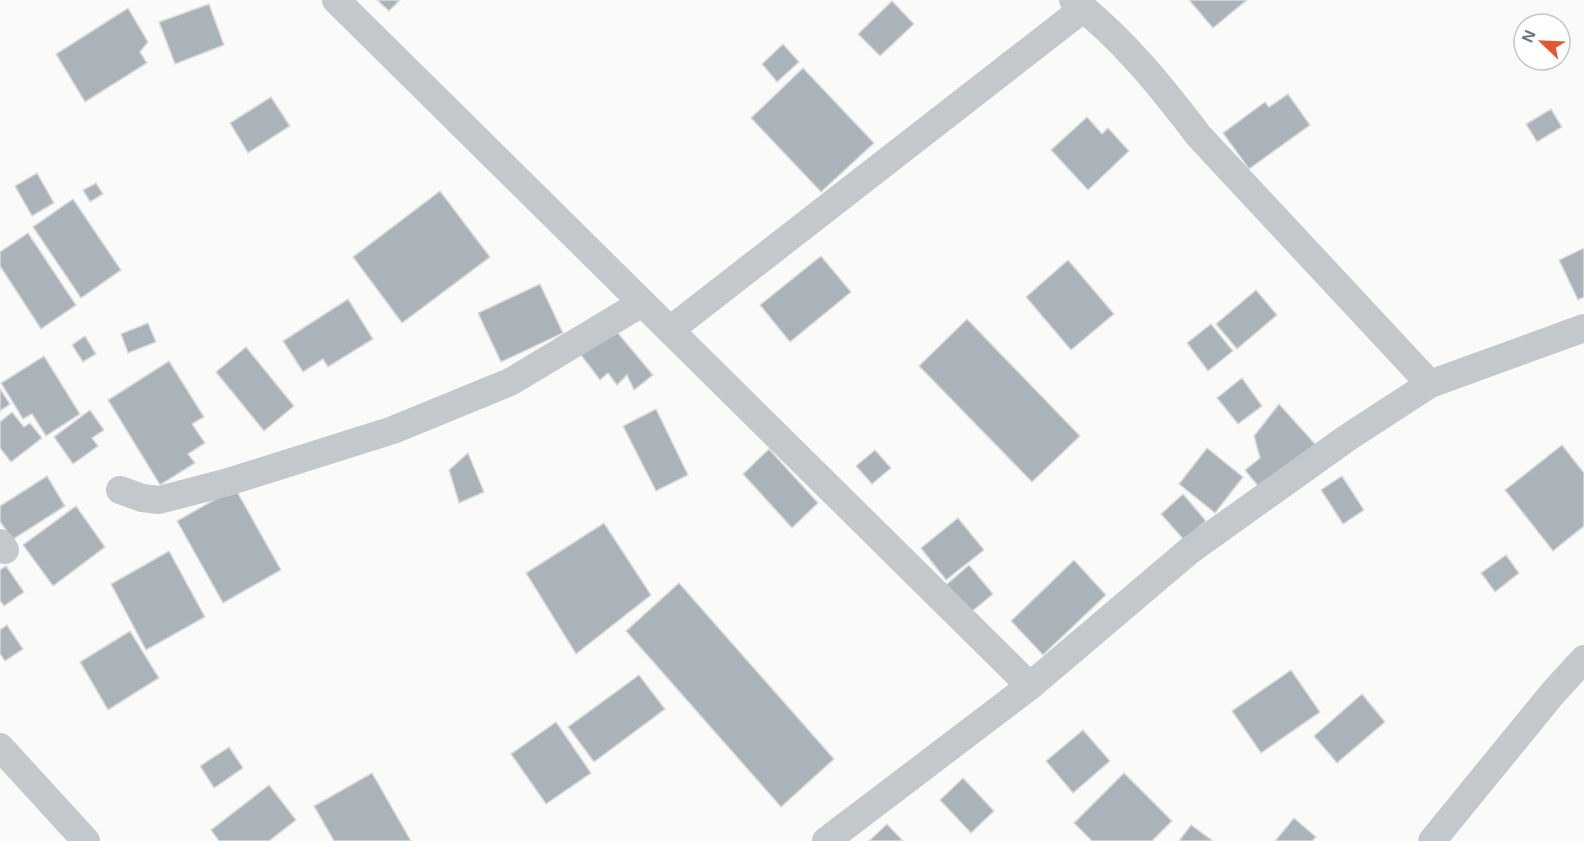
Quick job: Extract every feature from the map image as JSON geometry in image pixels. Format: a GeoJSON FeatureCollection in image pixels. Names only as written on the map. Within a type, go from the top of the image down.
{"type":"FeatureCollection","features":[{"type":"Feature","properties":{"kind":"street"},"geometry":{"type":"LineString","coordinates":[[336,0],[1030,686]]}},
{"type":"Feature","properties":{"kind":"street"},"geometry":{"type":"LineString","coordinates":[[670,330],[1078,4],[1116,38],[1166,93],[1198,135],[1430,384]]}},
{"type":"Feature","properties":{"kind":"street"},"geometry":{"type":"LineString","coordinates":[[120,490],[142,498],[159,500],[313,456],[393,430],[510,382],[642,303]]}},
{"type":"Feature","properties":{"kind":"street"},"geometry":{"type":"LineString","coordinates":[[826,841],[1030,686],[1189,551],[1347,438],[1430,384],[1584,328]]}},
{"type":"Feature","properties":{"kind":"street"},"geometry":{"type":"LineString","coordinates":[[1432,841],[1552,694],[1584,659]]}},
{"type":"Feature","properties":{"kind":"street"},"geometry":{"type":"LineString","coordinates":[[0,747],[86,841]]}},
{"type":"Feature","properties":{"kind":"building"},"geometry":{"type":"Polygon","coordinates":[[[377,0],[400,0],[389,11],[377,0]]]}},
{"type":"Feature","properties":{"kind":"building"},"geometry":{"type":"Polygon","coordinates":[[[1189,0],[1247,0],[1213,28],[1189,0]]]}},
{"type":"Feature","properties":{"kind":"building"},"geometry":{"type":"Polygon","coordinates":[[[892,1],[914,24],[880,56],[858,34],[892,1]]]}},
{"type":"Feature","properties":{"kind":"building"},"geometry":{"type":"Polygon","coordinates":[[[209,4],[224,45],[175,64],[159,22],[209,4]]]}},
{"type":"Feature","properties":{"kind":"building"},"geometry":{"type":"Polygon","coordinates":[[[128,8],[148,42],[140,52],[147,63],[85,102],[56,54],[128,8]]]}},
{"type":"Feature","properties":{"kind":"building"},"geometry":{"type":"Polygon","coordinates":[[[783,44],[799,62],[777,82],[762,64],[783,44]]]}},
{"type":"Feature","properties":{"kind":"building"},"geometry":{"type":"Polygon","coordinates":[[[803,68],[874,143],[821,192],[751,118],[803,68]]]}},
{"type":"Feature","properties":{"kind":"building"},"geometry":{"type":"Polygon","coordinates":[[[1288,94],[1310,125],[1249,169],[1223,133],[1265,102],[1269,107],[1288,94]]]}},
{"type":"Feature","properties":{"kind":"building"},"geometry":{"type":"Polygon","coordinates":[[[271,97],[290,126],[248,153],[230,123],[271,97]]]}},
{"type":"Feature","properties":{"kind":"building"},"geometry":{"type":"Polygon","coordinates":[[[1551,109],[1562,127],[1537,142],[1526,124],[1551,109]]]}},
{"type":"Feature","properties":{"kind":"building"},"geometry":{"type":"Polygon","coordinates":[[[1087,117],[1102,134],[1108,128],[1129,151],[1088,190],[1051,150],[1087,117]]]}},
{"type":"Feature","properties":{"kind":"building"},"geometry":{"type":"Polygon","coordinates":[[[37,173],[54,203],[32,216],[15,186],[37,173]]]}},
{"type":"Feature","properties":{"kind":"building"},"geometry":{"type":"Polygon","coordinates":[[[96,183],[103,194],[90,202],[83,190],[96,183]]]}},
{"type":"Feature","properties":{"kind":"building"},"geometry":{"type":"Polygon","coordinates":[[[440,191],[490,257],[402,323],[353,257],[440,191]]]}},
{"type":"Feature","properties":{"kind":"building"},"geometry":{"type":"Polygon","coordinates":[[[73,199],[121,270],[81,298],[33,227],[73,199]]]}},
{"type":"Feature","properties":{"kind":"building"},"geometry":{"type":"Polygon","coordinates":[[[28,233],[76,305],[41,329],[0,266],[0,252],[28,233]]]}},
{"type":"Feature","properties":{"kind":"building"},"geometry":{"type":"Polygon","coordinates":[[[1584,248],[1584,297],[1578,300],[1559,260],[1584,248]]]}},
{"type":"Feature","properties":{"kind":"building"},"geometry":{"type":"Polygon","coordinates":[[[821,256],[851,292],[790,342],[760,305],[821,256]]]}},
{"type":"Feature","properties":{"kind":"building"},"geometry":{"type":"Polygon","coordinates":[[[1068,260],[1114,314],[1071,350],[1026,297],[1068,260]]]}},
{"type":"Feature","properties":{"kind":"building"},"geometry":{"type":"Polygon","coordinates":[[[540,284],[563,333],[501,362],[478,313],[540,284]]]}},
{"type":"Feature","properties":{"kind":"building"},"geometry":{"type":"Polygon","coordinates":[[[1256,290],[1277,315],[1237,349],[1216,324],[1256,290]]]}},
{"type":"Feature","properties":{"kind":"building"},"geometry":{"type":"Polygon","coordinates":[[[348,299],[373,339],[328,367],[323,359],[303,372],[283,341],[348,299]]]}},
{"type":"Feature","properties":{"kind":"building"},"geometry":{"type":"Polygon","coordinates":[[[967,319],[1080,436],[1032,482],[919,366],[967,319]]]}},
{"type":"Feature","properties":{"kind":"building"},"geometry":{"type":"Polygon","coordinates":[[[148,323],[156,342],[128,353],[121,334],[148,323]]]}},
{"type":"Feature","properties":{"kind":"building"},"geometry":{"type":"Polygon","coordinates":[[[1211,324],[1233,351],[1208,371],[1187,343],[1211,324]]]}},
{"type":"Feature","properties":{"kind":"building"},"geometry":{"type":"Polygon","coordinates":[[[612,326],[653,375],[634,390],[627,375],[617,385],[608,373],[600,380],[578,351],[612,326]]]}},
{"type":"Feature","properties":{"kind":"building"},"geometry":{"type":"Polygon","coordinates":[[[85,336],[96,354],[83,362],[72,345],[85,336]]]}},
{"type":"Feature","properties":{"kind":"building"},"geometry":{"type":"Polygon","coordinates":[[[246,347],[294,406],[264,431],[216,372],[246,347]]]}},
{"type":"Feature","properties":{"kind":"building"},"geometry":{"type":"Polygon","coordinates":[[[44,356],[80,414],[46,436],[32,414],[23,419],[1,383],[44,356]]]}},
{"type":"Feature","properties":{"kind":"building"},"geometry":{"type":"Polygon","coordinates":[[[169,361],[204,417],[192,424],[205,443],[188,454],[195,463],[160,485],[108,400],[169,361]]]}},
{"type":"Feature","properties":{"kind":"building"},"geometry":{"type":"Polygon","coordinates":[[[1242,378],[1262,406],[1238,424],[1217,398],[1242,378]]]}},
{"type":"Feature","properties":{"kind":"building"},"geometry":{"type":"Polygon","coordinates":[[[0,389],[10,404],[0,411],[0,389]]]}},
{"type":"Feature","properties":{"kind":"building"},"geometry":{"type":"Polygon","coordinates":[[[1279,404],[1316,445],[1262,491],[1245,470],[1260,458],[1254,436],[1279,404]]]}},
{"type":"Feature","properties":{"kind":"building"},"geometry":{"type":"Polygon","coordinates":[[[656,409],[688,475],[656,491],[623,426],[656,409]]]}},
{"type":"Feature","properties":{"kind":"building"},"geometry":{"type":"Polygon","coordinates":[[[90,410],[104,430],[92,438],[98,446],[73,464],[54,437],[90,410]]]}},
{"type":"Feature","properties":{"kind":"building"},"geometry":{"type":"Polygon","coordinates":[[[12,412],[24,427],[30,423],[42,438],[11,462],[0,448],[0,422],[12,412]]]}},
{"type":"Feature","properties":{"kind":"building"},"geometry":{"type":"Polygon","coordinates":[[[1562,445],[1584,473],[1584,526],[1553,551],[1505,490],[1562,445]]]}},
{"type":"Feature","properties":{"kind":"building"},"geometry":{"type":"Polygon","coordinates":[[[1207,448],[1243,477],[1215,513],[1179,484],[1207,448]]]}},
{"type":"Feature","properties":{"kind":"building"},"geometry":{"type":"Polygon","coordinates":[[[769,449],[818,503],[792,528],[743,474],[769,449]]]}},
{"type":"Feature","properties":{"kind":"building"},"geometry":{"type":"Polygon","coordinates":[[[875,450],[891,468],[872,484],[856,466],[875,450]]]}},
{"type":"Feature","properties":{"kind":"building"},"geometry":{"type":"Polygon","coordinates":[[[468,453],[484,492],[459,503],[449,470],[468,453]]]}},
{"type":"Feature","properties":{"kind":"building"},"geometry":{"type":"Polygon","coordinates":[[[47,476],[65,506],[12,540],[0,521],[0,506],[47,476]]]}},
{"type":"Feature","properties":{"kind":"building"},"geometry":{"type":"Polygon","coordinates":[[[1342,476],[1364,510],[1343,524],[1321,490],[1342,476]]]}},
{"type":"Feature","properties":{"kind":"building"},"geometry":{"type":"Polygon","coordinates":[[[235,488],[281,570],[223,603],[177,521],[235,488]]]}},
{"type":"Feature","properties":{"kind":"building"},"geometry":{"type":"Polygon","coordinates":[[[1183,494],[1206,521],[1184,540],[1161,514],[1183,494]]]}},
{"type":"Feature","properties":{"kind":"building"},"geometry":{"type":"Polygon","coordinates":[[[76,506],[105,547],[53,586],[23,545],[76,506]]]}},
{"type":"Feature","properties":{"kind":"building"},"geometry":{"type":"Polygon","coordinates":[[[958,518],[984,550],[946,580],[921,548],[958,518]]]}},
{"type":"Feature","properties":{"kind":"building"},"geometry":{"type":"Polygon","coordinates":[[[604,523],[651,595],[576,654],[526,573],[604,523]]]}},
{"type":"Feature","properties":{"kind":"building"},"geometry":{"type":"Polygon","coordinates":[[[169,551],[205,617],[146,650],[111,584],[169,551]]]}},
{"type":"Feature","properties":{"kind":"building"},"geometry":{"type":"Polygon","coordinates":[[[1506,555],[1519,573],[1495,592],[1481,573],[1506,555]]]}},
{"type":"Feature","properties":{"kind":"building"},"geometry":{"type":"Polygon","coordinates":[[[1074,560],[1106,595],[1043,655],[1011,621],[1074,560]]]}},
{"type":"Feature","properties":{"kind":"building"},"geometry":{"type":"Polygon","coordinates":[[[969,565],[993,594],[970,613],[946,585],[969,565]]]}},
{"type":"Feature","properties":{"kind":"building"},"geometry":{"type":"Polygon","coordinates":[[[6,566],[24,592],[4,606],[0,601],[0,570],[6,566]]]}},
{"type":"Feature","properties":{"kind":"building"},"geometry":{"type":"Polygon","coordinates":[[[679,583],[834,759],[781,807],[626,631],[679,583]]]}},
{"type":"Feature","properties":{"kind":"building"},"geometry":{"type":"Polygon","coordinates":[[[7,625],[23,649],[5,661],[0,654],[0,630],[7,625]]]}},
{"type":"Feature","properties":{"kind":"building"},"geometry":{"type":"Polygon","coordinates":[[[130,631],[159,678],[108,710],[80,662],[130,631]]]}},
{"type":"Feature","properties":{"kind":"building"},"geometry":{"type":"Polygon","coordinates":[[[1291,670],[1320,712],[1261,753],[1232,711],[1291,670]]]}},
{"type":"Feature","properties":{"kind":"building"},"geometry":{"type":"Polygon","coordinates":[[[639,675],[665,709],[594,762],[568,727],[639,675]]]}},
{"type":"Feature","properties":{"kind":"building"},"geometry":{"type":"Polygon","coordinates":[[[1362,694],[1385,722],[1337,763],[1314,736],[1362,694]]]}},
{"type":"Feature","properties":{"kind":"building"},"geometry":{"type":"Polygon","coordinates":[[[556,722],[591,773],[546,804],[511,754],[556,722]]]}},
{"type":"Feature","properties":{"kind":"building"},"geometry":{"type":"Polygon","coordinates":[[[1083,730],[1110,761],[1073,793],[1046,761],[1083,730]]]}},
{"type":"Feature","properties":{"kind":"building"},"geometry":{"type":"Polygon","coordinates":[[[229,747],[243,768],[214,788],[200,766],[229,747]]]}},
{"type":"Feature","properties":{"kind":"building"},"geometry":{"type":"Polygon","coordinates":[[[372,773],[411,841],[334,841],[314,806],[372,773]]]}},
{"type":"Feature","properties":{"kind":"building"},"geometry":{"type":"Polygon","coordinates":[[[1124,773],[1172,821],[1152,841],[1092,841],[1074,823],[1124,773]]]}},
{"type":"Feature","properties":{"kind":"building"},"geometry":{"type":"Polygon","coordinates":[[[963,778],[994,811],[971,833],[940,800],[963,778]]]}},
{"type":"Feature","properties":{"kind":"building"},"geometry":{"type":"Polygon","coordinates":[[[269,785],[296,820],[269,841],[219,841],[211,830],[269,785]]]}},
{"type":"Feature","properties":{"kind":"building"},"geometry":{"type":"Polygon","coordinates":[[[1294,818],[1316,837],[1312,841],[1275,841],[1294,818]]]}},
{"type":"Feature","properties":{"kind":"building"},"geometry":{"type":"Polygon","coordinates":[[[887,824],[903,841],[869,841],[887,824]]]}},
{"type":"Feature","properties":{"kind":"building"},"geometry":{"type":"Polygon","coordinates":[[[1191,825],[1213,841],[1179,841],[1191,825]]]}}]}
